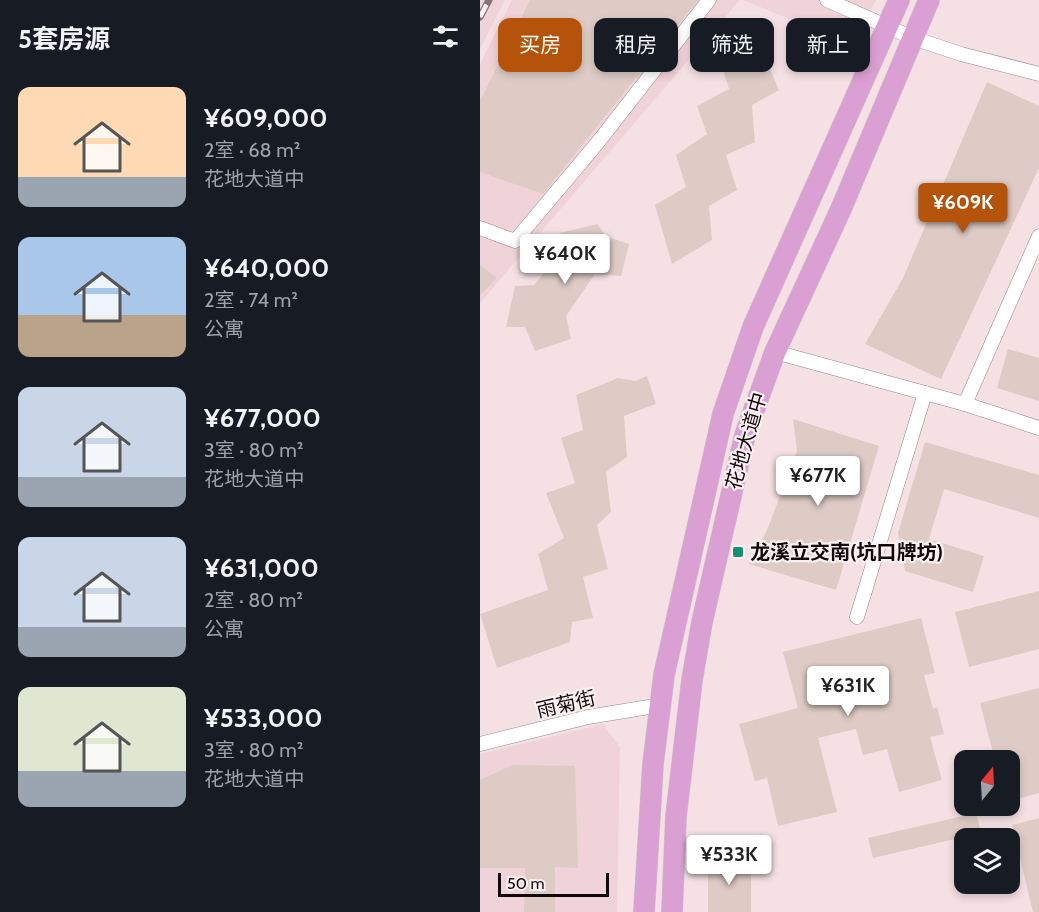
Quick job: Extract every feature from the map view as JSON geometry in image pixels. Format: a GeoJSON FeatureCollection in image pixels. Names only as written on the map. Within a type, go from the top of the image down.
{"type":"FeatureCollection","features":[{"type":"Feature","properties":{"kind":"main road","name":"花地大道中"},"geometry":{"type":"LineString","coordinates":[[644,912],[652,764],[660,705],[675,618],[713,451],[753,327],[899,0]]}},
{"type":"Feature","properties":{"kind":"main road","name":"花地大道中"},"geometry":{"type":"LineString","coordinates":[[672,912],[676,816],[683,740],[702,622],[736,467],[775,352],[841,209],[929,0]]}},
{"type":"Feature","properties":{"kind":"street"},"geometry":{"type":"LineString","coordinates":[[480,228],[515,241],[598,141],[709,0]]}},
{"type":"Feature","properties":{"kind":"street"},"geometry":{"type":"LineString","coordinates":[[827,0],[913,38],[961,54],[1039,74]]}},
{"type":"Feature","properties":{"kind":"street"},"geometry":{"type":"LineString","coordinates":[[965,404],[1039,236]]}},
{"type":"Feature","properties":{"kind":"street"},"geometry":{"type":"LineString","coordinates":[[775,352],[965,404],[1039,428]]}},
{"type":"Feature","properties":{"kind":"street"},"geometry":{"type":"LineString","coordinates":[[857,617],[925,393]]}},
{"type":"Feature","properties":{"kind":"street","name":"雨菊街"},"geometry":{"type":"LineString","coordinates":[[480,744],[588,717],[660,705]]}},
{"type":"Feature","properties":{"kind":"shaded area"},"geometry":{"type":"Polygon","coordinates":[[[480,0],[505,0],[480,49],[480,0]]]}},
{"type":"Feature","properties":{"kind":"shaded area"},"geometry":{"type":"Polygon","coordinates":[[[512,0],[740,0],[725,18],[690,18],[690,58],[480,303],[480,64],[498,28],[498,72],[582,72],[582,18],[503,18],[512,0]]]}},
{"type":"Feature","properties":{"kind":"shaded area"},"geometry":{"type":"Polygon","coordinates":[[[743,0],[876,0],[866,18],[787,18],[743,0]]]}},
{"type":"Feature","properties":{"kind":"shaded area"},"geometry":{"type":"Polygon","coordinates":[[[603,724],[620,747],[617,912],[480,912],[480,754],[603,724]]]}},
{"type":"Feature","properties":{"kind":"building"},"geometry":{"type":"Polygon","coordinates":[[[530,0],[698,0],[678,25],[678,18],[594,18],[594,72],[640,72],[543,194],[480,172],[480,101],[498,65],[498,72],[582,72],[582,18],[521,18],[530,0]]]}},
{"type":"Feature","properties":{"kind":"building"},"geometry":{"type":"Polygon","coordinates":[[[724,72],[771,72],[779,90],[752,105],[755,142],[726,155],[737,190],[709,206],[712,240],[672,264],[655,205],[686,187],[676,155],[707,134],[697,106],[729,89],[724,72]]]}},
{"type":"Feature","properties":{"kind":"building"},"geometry":{"type":"Polygon","coordinates":[[[987,82],[1039,106],[1039,168],[941,379],[865,344],[903,278],[987,82]]]}},
{"type":"Feature","properties":{"kind":"building"},"geometry":{"type":"Polygon","coordinates":[[[597,224],[607,237],[629,244],[621,276],[595,274],[566,316],[571,339],[535,351],[525,327],[506,327],[515,286],[534,285],[565,249],[560,233],[597,224]]]}},
{"type":"Feature","properties":{"kind":"building"},"geometry":{"type":"Polygon","coordinates":[[[480,265],[497,278],[480,295],[480,265]]]}},
{"type":"Feature","properties":{"kind":"building"},"geometry":{"type":"Polygon","coordinates":[[[1008,349],[1039,358],[1039,401],[997,388],[1008,349]]]}},
{"type":"Feature","properties":{"kind":"building"},"geometry":{"type":"Polygon","coordinates":[[[647,376],[656,404],[624,416],[627,457],[606,472],[611,512],[597,525],[608,569],[583,577],[593,618],[572,622],[570,642],[497,668],[480,614],[548,590],[538,554],[564,538],[546,493],[575,483],[561,438],[583,430],[576,395],[618,378],[635,381],[647,376]]]}},
{"type":"Feature","properties":{"kind":"building"},"geometry":{"type":"Polygon","coordinates":[[[793,419],[879,446],[836,590],[749,564],[767,530],[797,451],[793,419]]]}},
{"type":"Feature","properties":{"kind":"building"},"geometry":{"type":"Polygon","coordinates":[[[925,442],[1039,475],[1039,518],[944,489],[929,539],[984,556],[973,592],[905,571],[898,533],[925,442]]]}},
{"type":"Feature","properties":{"kind":"building"},"geometry":{"type":"Polygon","coordinates":[[[1039,591],[1039,649],[969,667],[955,612],[1039,591]]]}},
{"type":"Feature","properties":{"kind":"building"},"geometry":{"type":"Polygon","coordinates":[[[921,618],[935,673],[924,675],[933,709],[937,707],[944,734],[930,737],[942,780],[899,792],[887,749],[863,755],[856,729],[818,738],[837,812],[778,826],[767,778],[755,781],[739,724],[798,708],[783,652],[921,618]]]}},
{"type":"Feature","properties":{"kind":"building"},"geometry":{"type":"Polygon","coordinates":[[[1039,688],[1039,793],[1020,798],[1020,750],[992,750],[980,703],[1039,688]]]}},
{"type":"Feature","properties":{"kind":"building"},"geometry":{"type":"Polygon","coordinates":[[[512,765],[575,766],[578,868],[555,867],[555,912],[524,912],[525,868],[480,868],[480,780],[512,765]]]}},
{"type":"Feature","properties":{"kind":"building"},"geometry":{"type":"Polygon","coordinates":[[[963,816],[977,816],[980,828],[954,828],[954,839],[873,858],[868,838],[963,816]]]}},
{"type":"Feature","properties":{"kind":"building"},"geometry":{"type":"Polygon","coordinates":[[[1039,818],[1039,912],[1033,912],[1020,858],[1020,828],[1013,828],[1012,825],[1039,818]]]}},
{"type":"Feature","properties":{"kind":"building"},"geometry":{"type":"Polygon","coordinates":[[[708,861],[751,861],[751,912],[708,912],[708,861]]]}},
{"type":"Feature","properties":{"kind":"railway"},"geometry":{"type":"LineString","coordinates":[[480,17],[489,0]]}},
{"type":"Feature","properties":{"kind":"place","name":"龙溪立交南(坑口牌坊)"},"geometry":{"type":"Point","coordinates":[738,552]}}]}
